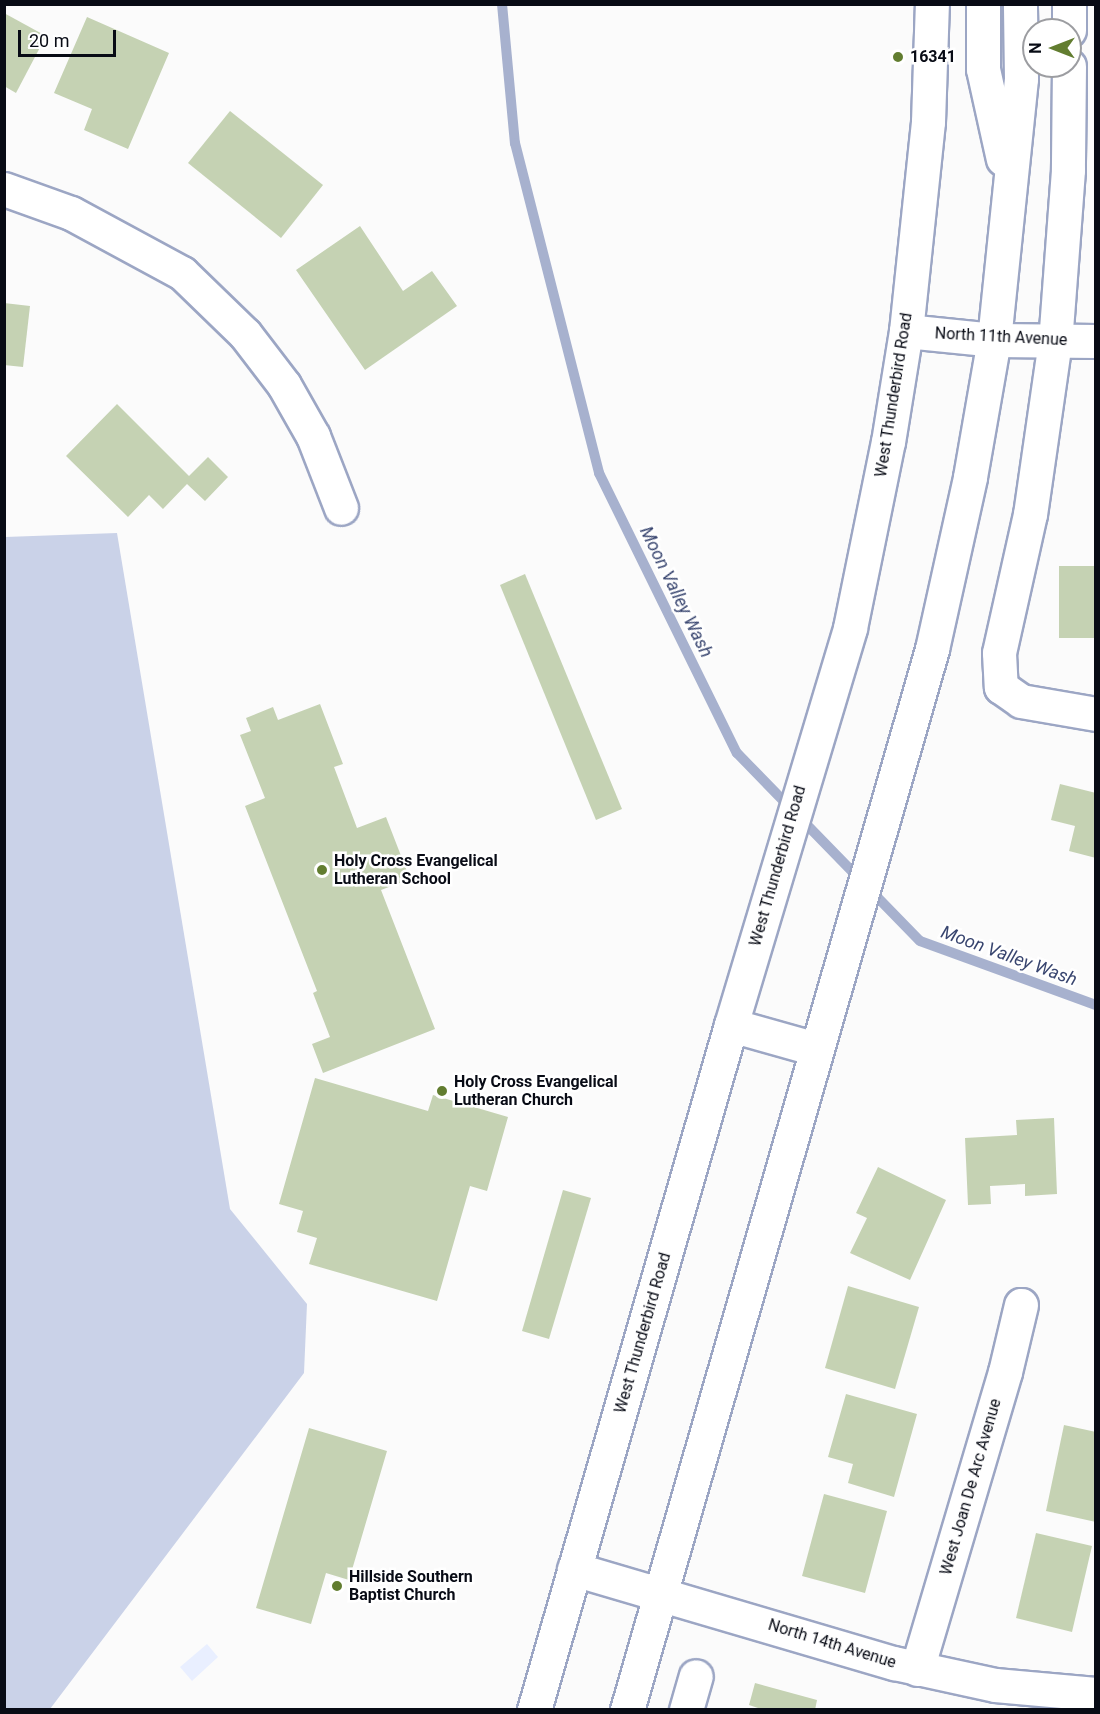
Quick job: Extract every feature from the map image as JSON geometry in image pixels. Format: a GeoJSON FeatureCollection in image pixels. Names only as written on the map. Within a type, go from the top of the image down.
{"type":"FeatureCollection","features":[{"type":"Feature","properties":{"kind":"main road","name":"West Thunderbird Road"},"geometry":{"type":"LineString","coordinates":[[534,1710],[731,1025],[850,628],[888,442],[906,331],[928,122],[932,4]]}},
{"type":"Feature","properties":{"kind":"main road"},"geometry":{"type":"LineString","coordinates":[[983,4],[983,69],[1010,190]]}},
{"type":"Feature","properties":{"kind":"main road"},"geometry":{"type":"LineString","coordinates":[[627,1710],[932,649],[970,477],[994,340],[1021,78],[1020,4]]}},
{"type":"Feature","properties":{"kind":"main road"},"geometry":{"type":"LineString","coordinates":[[1069,78],[1068,170],[1055,340],[1030,514],[999,653],[1000,687],[1021,701],[1095,714]]}},
{"type":"Feature","properties":{"kind":"main road"},"geometry":{"type":"LineString","coordinates":[[4,189],[71,213],[182,273],[245,334],[284,385],[313,436],[341,508]]}},
{"type":"Feature","properties":{"kind":"main road","name":"North 11th Avenue"},"geometry":{"type":"LineString","coordinates":[[906,331],[994,340],[1095,341]]}},
{"type":"Feature","properties":{"kind":"main road"},"geometry":{"type":"LineString","coordinates":[[731,1025],[816,1049]]}},
{"type":"Feature","properties":{"kind":"main road","name":"West Joan De Arc Avenue"},"geometry":{"type":"LineString","coordinates":[[917,1669],[1005,1372],[1021,1305]]}},
{"type":"Feature","properties":{"kind":"main road","name":"North 14th Avenue"},"geometry":{"type":"LineString","coordinates":[[574,1569],[917,1669],[995,1685],[1095,1694]]}},
{"type":"Feature","properties":{"kind":"main road"},"geometry":{"type":"LineString","coordinates":[[686,1710],[696,1676]]}},
{"type":"Feature","properties":{"kind":"shaded area"},"geometry":{"type":"Polygon","coordinates":[[[117,533],[230,1209],[307,1304],[304,1373],[50,1709],[5,1709],[5,537],[117,533]]]}},
{"type":"Feature","properties":{"kind":"shaded area"},"geometry":{"type":"Polygon","coordinates":[[[207,1644],[218,1657],[192,1681],[180,1667],[207,1644]]]}},
{"type":"Feature","properties":{"kind":"building"},"geometry":{"type":"Polygon","coordinates":[[[4,13],[46,36],[16,93],[4,86],[4,13]]]}},
{"type":"Feature","properties":{"kind":"building"},"geometry":{"type":"Polygon","coordinates":[[[87,17],[169,53],[128,149],[84,130],[92,109],[54,93],[87,17]]]}},
{"type":"Feature","properties":{"kind":"building"},"geometry":{"type":"Polygon","coordinates":[[[230,111],[323,185],[281,238],[188,163],[230,111]]]}},
{"type":"Feature","properties":{"kind":"building"},"geometry":{"type":"Polygon","coordinates":[[[360,226],[403,291],[432,271],[457,306],[365,370],[296,270],[360,226]]]}},
{"type":"Feature","properties":{"kind":"building"},"geometry":{"type":"Polygon","coordinates":[[[4,303],[30,306],[23,367],[4,365],[4,303]]]}},
{"type":"Feature","properties":{"kind":"building"},"geometry":{"type":"Polygon","coordinates":[[[117,404],[189,476],[208,457],[228,477],[205,501],[187,484],[163,509],[149,495],[128,517],[66,456],[117,404]]]}},
{"type":"Feature","properties":{"kind":"building"},"geometry":{"type":"Polygon","coordinates":[[[1059,566],[1096,566],[1096,638],[1059,638],[1059,566]]]}},
{"type":"Feature","properties":{"kind":"building"},"geometry":{"type":"Polygon","coordinates":[[[525,574],[622,809],[596,820],[500,585],[525,574]]]}},
{"type":"Feature","properties":{"kind":"building"},"geometry":{"type":"Polygon","coordinates":[[[320,704],[343,764],[334,767],[357,828],[386,817],[410,879],[381,890],[435,1029],[323,1073],[312,1044],[330,1037],[313,993],[317,991],[245,806],[265,798],[240,735],[251,731],[246,718],[273,707],[278,720],[320,704]]]}},
{"type":"Feature","properties":{"kind":"building"},"geometry":{"type":"Polygon","coordinates":[[[1060,784],[1096,793],[1096,858],[1069,851],[1075,826],[1051,820],[1060,784]]]}},
{"type":"Feature","properties":{"kind":"building"},"geometry":{"type":"Polygon","coordinates":[[[315,1078],[428,1111],[433,1095],[508,1117],[487,1191],[470,1186],[437,1301],[309,1264],[317,1238],[297,1232],[303,1211],[279,1204],[315,1078]]]}},
{"type":"Feature","properties":{"kind":"building"},"geometry":{"type":"Polygon","coordinates":[[[1054,1118],[1057,1194],[1025,1196],[1025,1184],[990,1186],[991,1204],[968,1205],[965,1138],[1017,1135],[1016,1120],[1054,1118]]]}},
{"type":"Feature","properties":{"kind":"building"},"geometry":{"type":"Polygon","coordinates":[[[878,1167],[946,1200],[910,1280],[850,1253],[867,1218],[856,1213],[878,1167]]]}},
{"type":"Feature","properties":{"kind":"building"},"geometry":{"type":"Polygon","coordinates":[[[563,1190],[591,1198],[549,1339],[522,1331],[563,1190]]]}},
{"type":"Feature","properties":{"kind":"building"},"geometry":{"type":"Polygon","coordinates":[[[848,1286],[919,1307],[895,1389],[825,1368],[848,1286]]]}},
{"type":"Feature","properties":{"kind":"building"},"geometry":{"type":"Polygon","coordinates":[[[846,1394],[917,1414],[894,1497],[848,1483],[853,1464],[828,1457],[846,1394]]]}},
{"type":"Feature","properties":{"kind":"building"},"geometry":{"type":"Polygon","coordinates":[[[1064,1425],[1096,1432],[1096,1522],[1046,1511],[1064,1425]]]}},
{"type":"Feature","properties":{"kind":"building"},"geometry":{"type":"Polygon","coordinates":[[[309,1428],[387,1451],[349,1580],[326,1573],[311,1624],[256,1608],[309,1428]]]}},
{"type":"Feature","properties":{"kind":"building"},"geometry":{"type":"Polygon","coordinates":[[[824,1494],[887,1511],[865,1593],[802,1576],[824,1494]]]}},
{"type":"Feature","properties":{"kind":"building"},"geometry":{"type":"Polygon","coordinates":[[[1036,1533],[1092,1546],[1072,1632],[1016,1618],[1036,1533]]]}},
{"type":"Feature","properties":{"kind":"building"},"geometry":{"type":"Polygon","coordinates":[[[755,1683],[817,1700],[815,1710],[764,1710],[749,1705],[755,1683]]]}},
{"type":"Feature","properties":{"kind":"waterway","name":"Moon Valley Wash"},"geometry":{"type":"LineString","coordinates":[[502,4],[515,143],[599,473],[737,753],[920,941],[1096,1005]]}},
{"type":"Feature","properties":{"kind":"place","name":"16341"},"geometry":{"type":"Point","coordinates":[898,57]}},
{"type":"Feature","properties":{"kind":"place","name":"Holy Cross Evangelical Lutheran School"},"geometry":{"type":"Point","coordinates":[322,870]}},
{"type":"Feature","properties":{"kind":"place","name":"Holy Cross Evangelical Lutheran Church"},"geometry":{"type":"Point","coordinates":[442,1091]}},
{"type":"Feature","properties":{"kind":"place","name":"Hillside Southern Baptist Church"},"geometry":{"type":"Point","coordinates":[337,1586]}}]}
